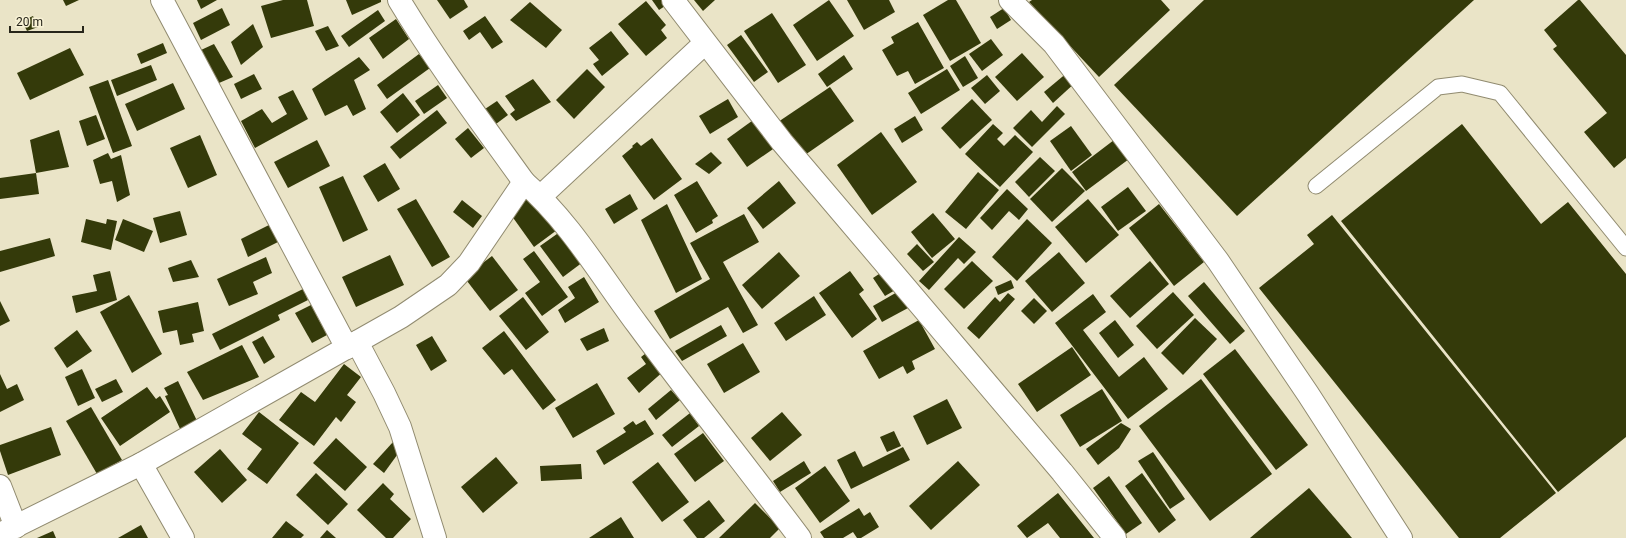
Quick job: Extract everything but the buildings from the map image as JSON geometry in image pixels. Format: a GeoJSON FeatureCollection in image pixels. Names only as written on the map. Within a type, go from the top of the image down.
{"type":"FeatureCollection","features":[{"type":"Feature","properties":{"kind":"street"},"geometry":{"type":"LineString","coordinates":[[162,0],[352,345],[384,393],[400,427],[436,538]]}},
{"type":"Feature","properties":{"kind":"street"},"geometry":{"type":"LineString","coordinates":[[399,0],[425,44],[524,182],[541,196],[591,258],[636,322],[800,538]]}},
{"type":"Feature","properties":{"kind":"street"},"geometry":{"type":"LineString","coordinates":[[673,0],[782,142],[1057,466],[1115,538]]}},
{"type":"Feature","properties":{"kind":"street"},"geometry":{"type":"LineString","coordinates":[[1010,0],[1054,44],[1218,261],[1312,400],[1401,538]]}},
{"type":"Feature","properties":{"kind":"street"},"geometry":{"type":"LineString","coordinates":[[541,196],[705,43]]}},
{"type":"Feature","properties":{"kind":"street"},"geometry":{"type":"LineString","coordinates":[[0,486],[8,530],[141,464],[401,317],[448,285],[470,263],[524,182]]}},
{"type":"Feature","properties":{"kind":"street"},"geometry":{"type":"LineString","coordinates":[[141,464],[183,538]]}},
{"type":"Feature","properties":{"kind":"lane"},"geometry":{"type":"LineString","coordinates":[[1316,186],[1438,87],[1462,84],[1500,93],[1626,248]]}}]}
